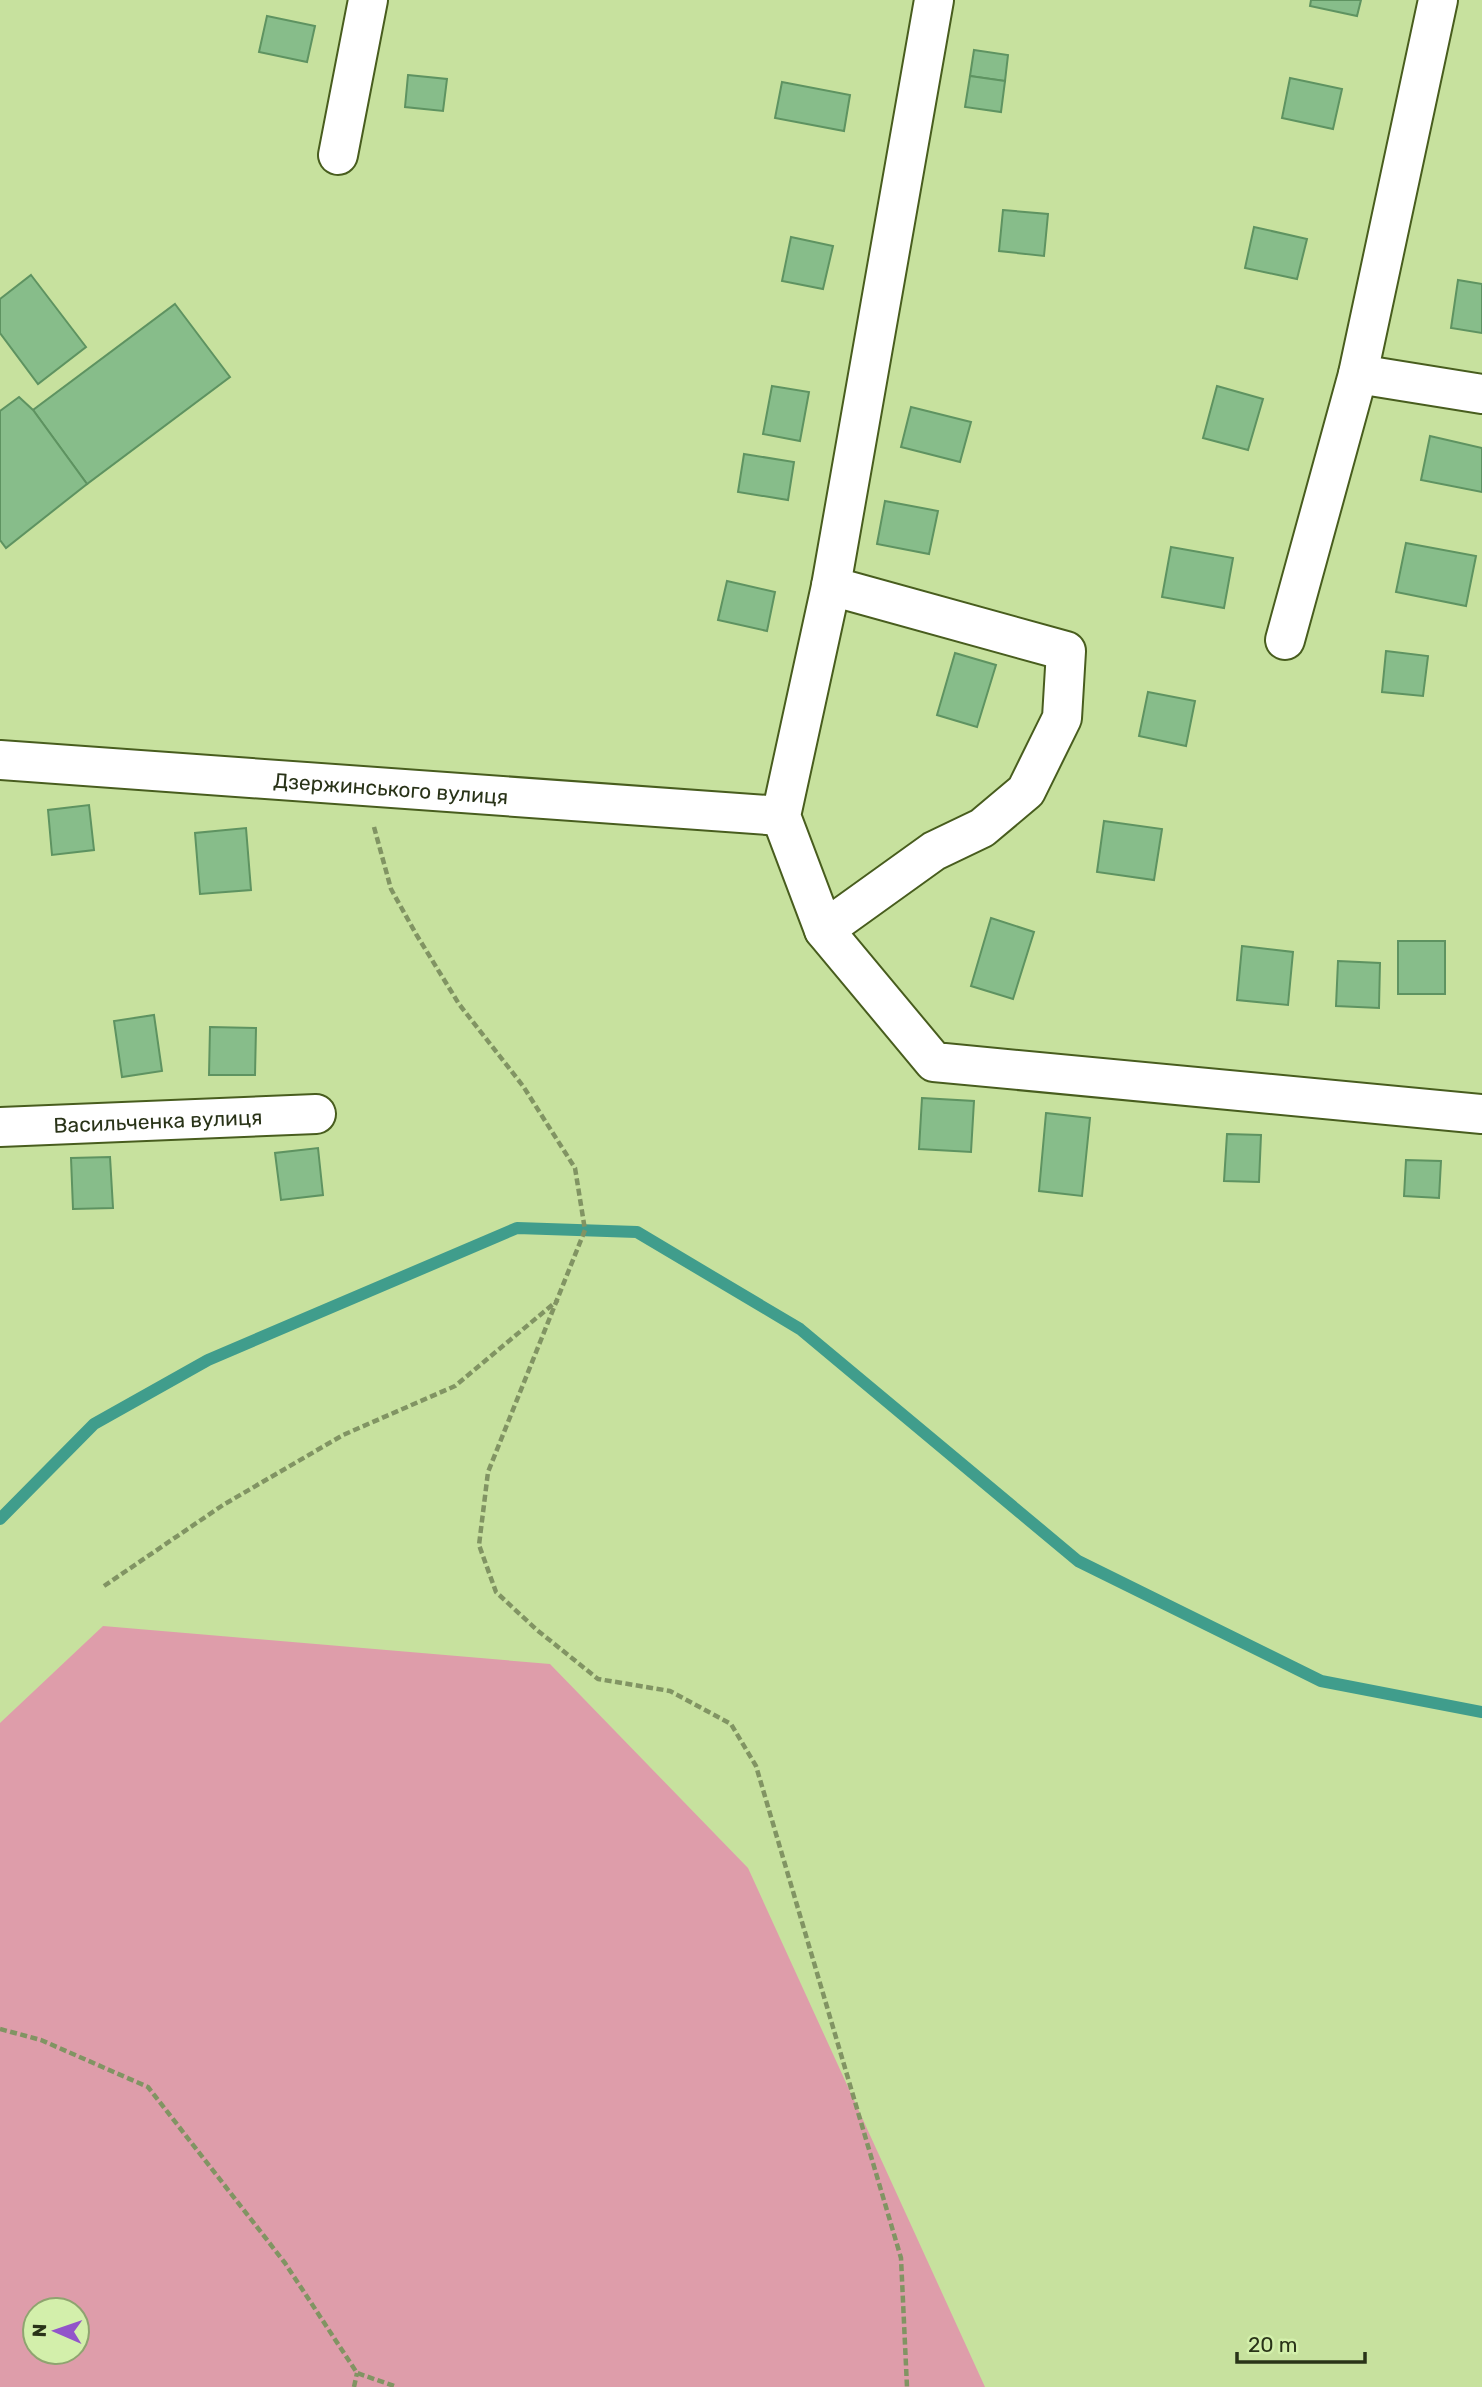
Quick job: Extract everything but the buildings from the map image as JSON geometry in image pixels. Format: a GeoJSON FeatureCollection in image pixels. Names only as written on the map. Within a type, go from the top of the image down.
{"type":"FeatureCollection","features":[{"type":"Feature","properties":{"kind":"street"},"geometry":{"type":"LineString","coordinates":[[338,155],[368,0]]}},
{"type":"Feature","properties":{"kind":"street"},"geometry":{"type":"LineString","coordinates":[[934,0],[831,586],[782,816],[824,930],[934,1062],[1482,1114]]}},
{"type":"Feature","properties":{"kind":"street"},"geometry":{"type":"LineString","coordinates":[[1286,640],[1358,374],[1438,0]]}},
{"type":"Feature","properties":{"kind":"street"},"geometry":{"type":"LineString","coordinates":[[1358,374],[1482,394]]}},
{"type":"Feature","properties":{"kind":"street"},"geometry":{"type":"LineString","coordinates":[[824,930],[934,851],[982,828],[1026,791],[1062,718],[1066,651],[831,586]]}},
{"type":"Feature","properties":{"kind":"street","name":"Дзержинського вулиця"},"geometry":{"type":"LineString","coordinates":[[0,760],[782,816]]}},
{"type":"Feature","properties":{"kind":"street","name":"Васильченка вулиця"},"geometry":{"type":"LineString","coordinates":[[0,1127],[316,1114]]}},
{"type":"Feature","properties":{"kind":"path"},"geometry":{"type":"LineString","coordinates":[[362,786],[391,889],[459,1004],[523,1086],[575,1168],[585,1230],[561,1297],[488,1472],[479,1545],[496,1592],[537,1630],[598,1679],[670,1691],[731,1724],[756,1766],[901,2258],[907,2387]]}},
{"type":"Feature","properties":{"kind":"path"},"geometry":{"type":"LineString","coordinates":[[104,1586],[223,1505],[343,1435],[455,1386],[561,1297]]}},
{"type":"Feature","properties":{"kind":"path"},"geometry":{"type":"LineString","coordinates":[[0,2029],[41,2040],[148,2087],[285,2263],[356,2373],[397,2387]]}},
{"type":"Feature","properties":{"kind":"path"},"geometry":{"type":"LineString","coordinates":[[354,2387],[356,2373]]}},
{"type":"Feature","properties":{"kind":"shaded area"},"geometry":{"type":"Polygon","coordinates":[[[103,1626],[550,1664],[748,1868],[985,2387],[0,2387],[0,1723],[103,1626]]]}},
{"type":"Feature","properties":{"kind":"waterway"},"geometry":{"type":"LineString","coordinates":[[0,1519],[94,1424],[208,1360],[517,1228],[637,1232],[800,1329],[1078,1561],[1321,1681],[1482,1712]]}}]}
